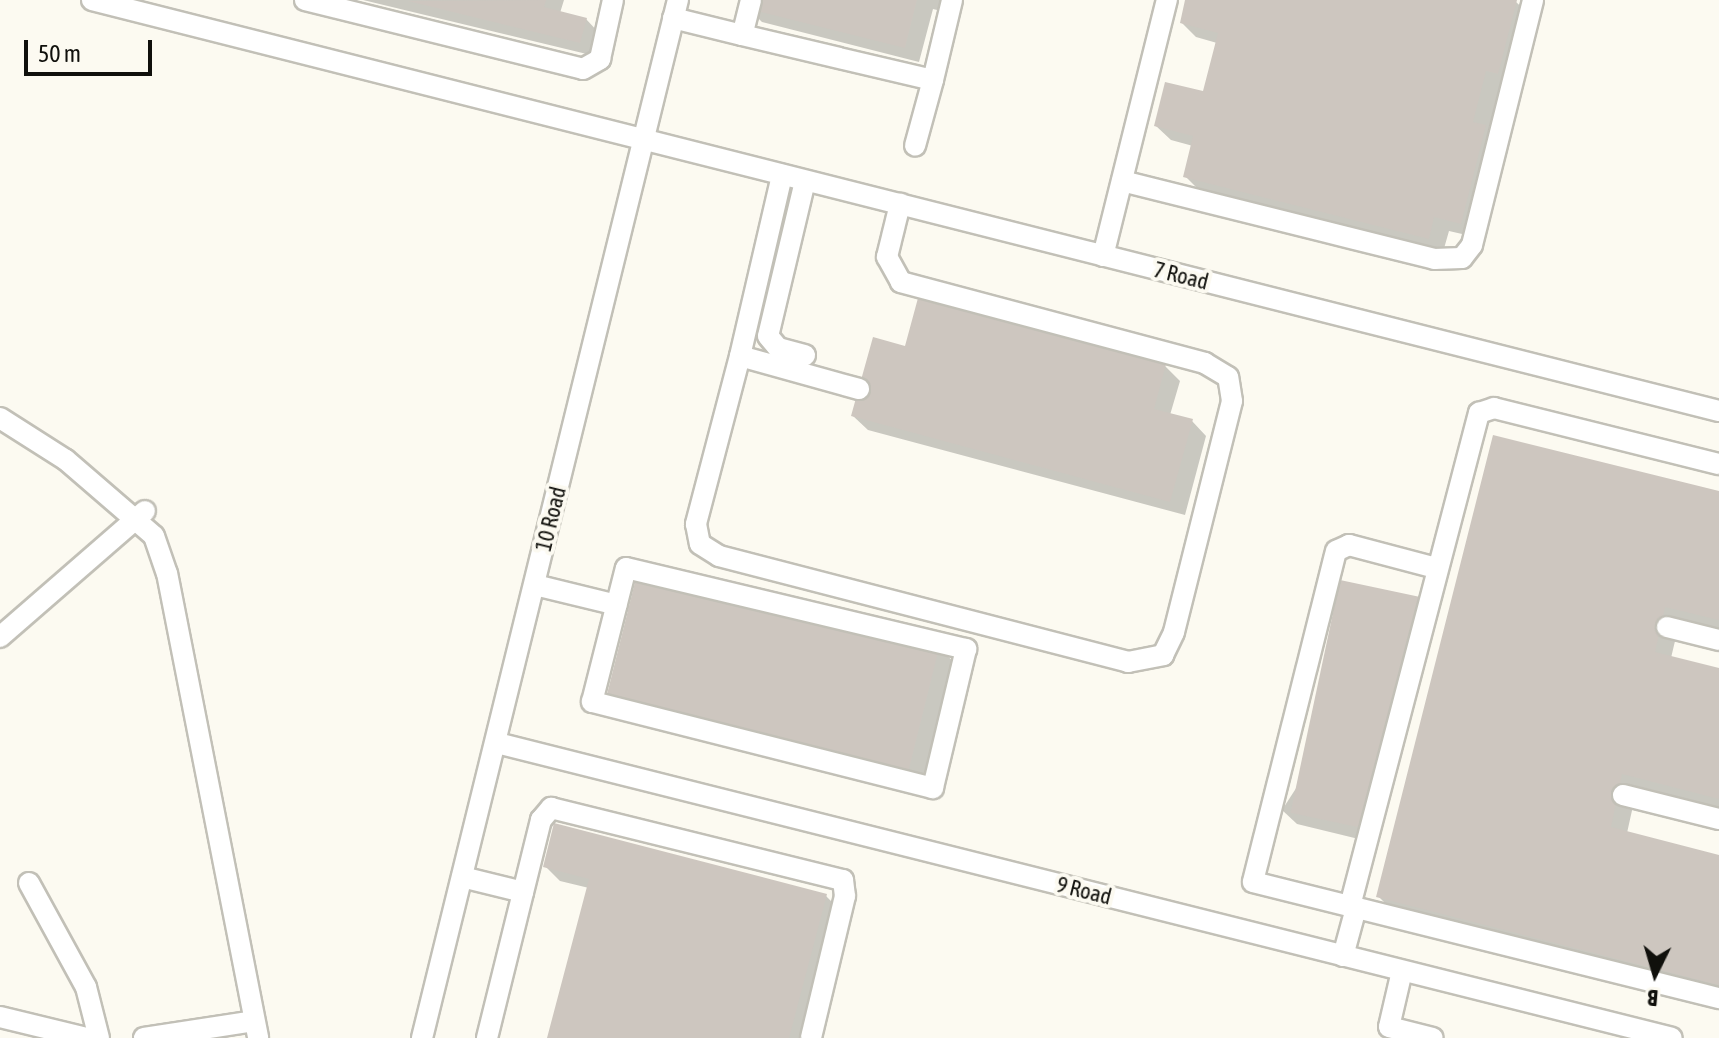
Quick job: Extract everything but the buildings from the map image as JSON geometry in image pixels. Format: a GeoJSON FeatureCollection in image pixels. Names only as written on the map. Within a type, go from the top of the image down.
{"type":"FeatureCollection","features":[{"type":"Feature","properties":{"kind":"street","name":"7 Road"},"geometry":{"type":"LineString","coordinates":[[92,0],[1719,411]]}},
{"type":"Feature","properties":{"kind":"street"},"geometry":{"type":"LineString","coordinates":[[305,0],[583,69],[600,59],[613,0]]}},
{"type":"Feature","properties":{"kind":"street"},"geometry":{"type":"LineString","coordinates":[[742,35],[751,0]]}},
{"type":"Feature","properties":{"kind":"street"},"geometry":{"type":"LineString","coordinates":[[915,146],[952,0]]}},
{"type":"Feature","properties":{"kind":"street"},"geometry":{"type":"LineString","coordinates":[[1103,256],[1167,0]]}},
{"type":"Feature","properties":{"kind":"street"},"geometry":{"type":"LineString","coordinates":[[1122,181],[1434,259],[1462,258],[1472,245],[1533,0]]}},
{"type":"Feature","properties":{"kind":"street","name":"10 Road"},"geometry":{"type":"LineString","coordinates":[[422,1038],[676,5]]}},
{"type":"Feature","properties":{"kind":"street"},"geometry":{"type":"LineString","coordinates":[[676,5],[742,35],[933,80]]}},
{"type":"Feature","properties":{"kind":"street"},"geometry":{"type":"LineString","coordinates":[[782,175],[740,356],[696,524],[700,544],[708,551],[1128,662],[1163,655],[1174,632],[1232,401],[1228,377],[1205,363],[901,282],[887,257],[900,204]]}},
{"type":"Feature","properties":{"kind":"street"},"geometry":{"type":"LineString","coordinates":[[805,181],[768,336],[778,348],[805,355]]}},
{"type":"Feature","properties":{"kind":"street"},"geometry":{"type":"LineString","coordinates":[[740,356],[859,389]]}},
{"type":"Feature","properties":{"kind":"street"},"geometry":{"type":"LineString","coordinates":[[1343,956],[1474,423],[1486,408],[1719,464]]}},
{"type":"Feature","properties":{"kind":"street"},"geometry":{"type":"LineString","coordinates":[[0,418],[66,460],[142,515],[154,536],[167,573],[256,1030],[144,1038]]}},
{"type":"Feature","properties":{"kind":"street"},"geometry":{"type":"LineString","coordinates":[[0,637],[142,515]]}},
{"type":"Feature","properties":{"kind":"street"},"geometry":{"type":"LineString","coordinates":[[1436,568],[1349,545],[1336,551],[1328,567],[1253,882],[1719,998]]}},
{"type":"Feature","properties":{"kind":"street"},"geometry":{"type":"LineString","coordinates":[[626,568],[966,649],[933,788],[592,702],[617,605],[626,568]]}},
{"type":"Feature","properties":{"kind":"street"},"geometry":{"type":"LineString","coordinates":[[535,585],[617,605]]}},
{"type":"Feature","properties":{"kind":"street"},"geometry":{"type":"LineString","coordinates":[[1667,627],[1719,640]]}},
{"type":"Feature","properties":{"kind":"street","name":"9 Road"},"geometry":{"type":"LineString","coordinates":[[497,743],[1672,1038]]}},
{"type":"Feature","properties":{"kind":"street"},"geometry":{"type":"LineString","coordinates":[[1623,795],[1719,819]]}},
{"type":"Feature","properties":{"kind":"street"},"geometry":{"type":"LineString","coordinates":[[487,1038],[541,820],[551,808],[838,878],[846,885],[811,1038]]}},
{"type":"Feature","properties":{"kind":"street"},"geometry":{"type":"LineString","coordinates":[[462,877],[523,892]]}},
{"type":"Feature","properties":{"kind":"street"},"geometry":{"type":"LineString","coordinates":[[29,883],[86,987],[99,1038]]}},
{"type":"Feature","properties":{"kind":"street"},"geometry":{"type":"LineString","coordinates":[[1402,971],[1389,1027],[1423,1037]]}},
{"type":"Feature","properties":{"kind":"street"},"geometry":{"type":"LineString","coordinates":[[0,1017],[87,1038]]}}]}
